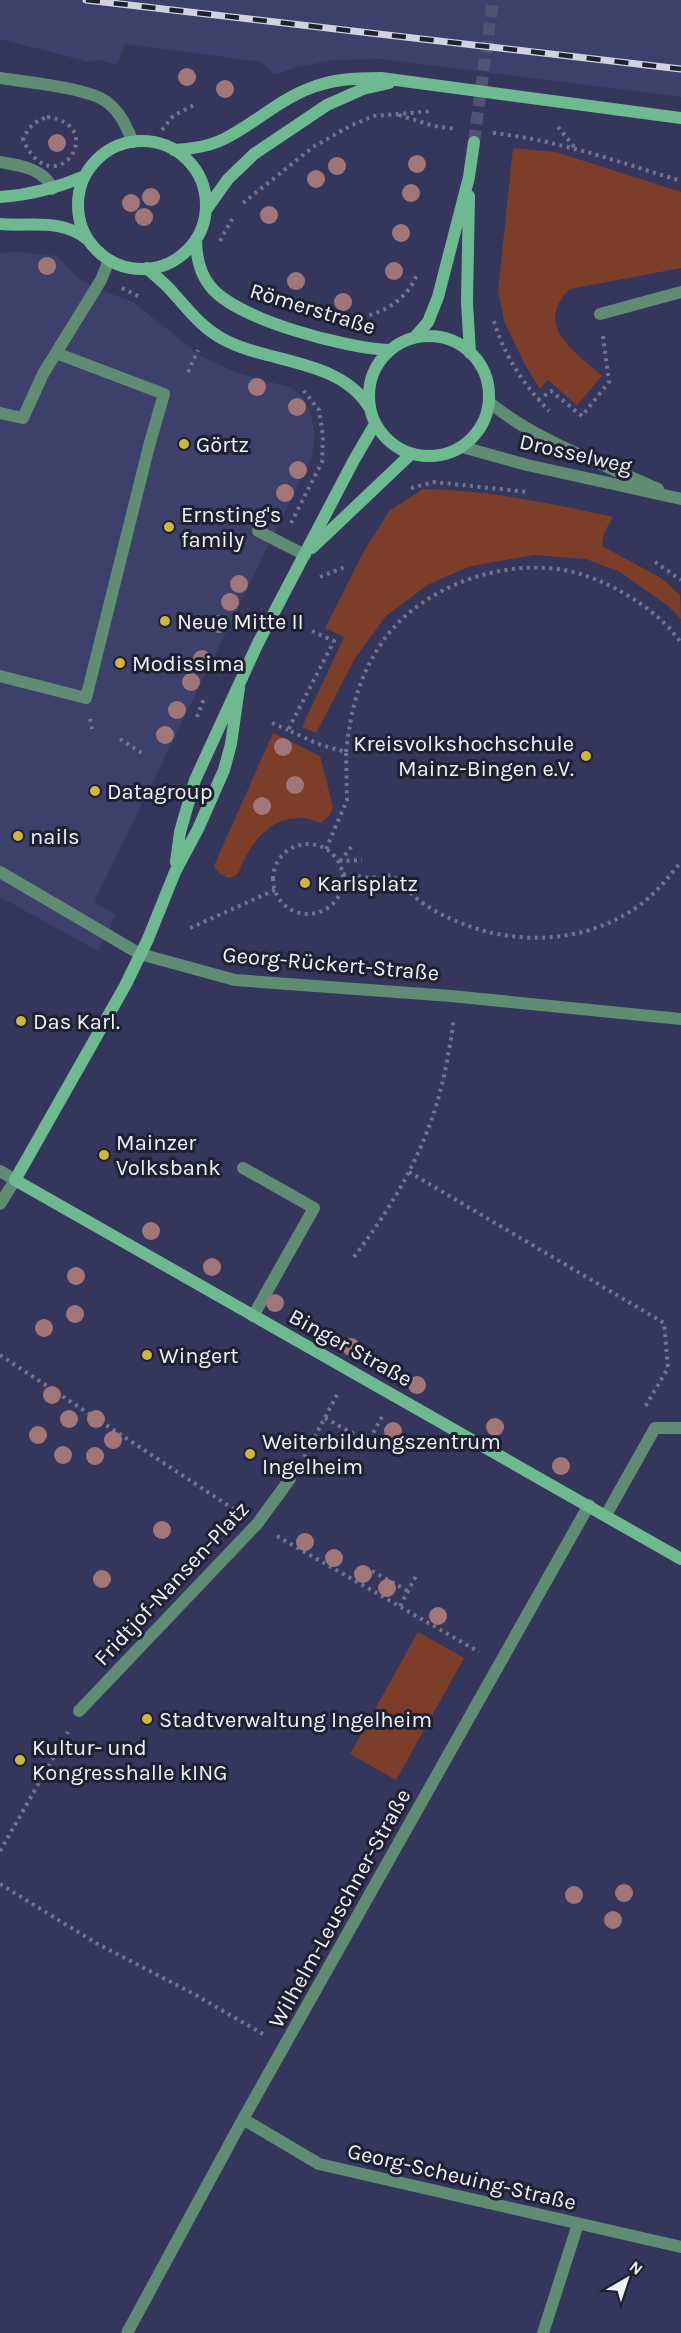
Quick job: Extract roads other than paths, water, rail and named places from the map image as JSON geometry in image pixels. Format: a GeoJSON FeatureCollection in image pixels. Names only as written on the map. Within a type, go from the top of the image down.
{"type":"FeatureCollection","features":[{"type":"Feature","properties":{"kind":"main road"},"geometry":{"type":"LineString","coordinates":[[174,150],[195,149],[225,139],[307,89],[355,78],[381,78],[681,118]]}},
{"type":"Feature","properties":{"kind":"main road"},"geometry":{"type":"LineString","coordinates":[[205,211],[240,166],[327,105],[363,89],[406,82]]}},
{"type":"Feature","properties":{"kind":"main road","name":"Römerstraße"},"geometry":{"type":"LineString","coordinates":[[0,224],[61,225],[80,233],[109,260],[127,267],[147,268],[183,254],[201,230],[205,211],[204,191],[197,173],[183,156],[154,143],[133,142],[108,151],[95,162],[81,185],[78,204],[81,223],[88,240]]}},
{"type":"Feature","properties":{"kind":"main road"},"geometry":{"type":"LineString","coordinates":[[415,337],[442,337],[462,346],[478,361],[487,381],[489,402],[483,423],[470,441],[442,455],[411,454],[386,438],[375,424],[368,397],[372,376],[382,357],[390,350],[415,337],[428,322],[438,297],[469,177],[474,142]]}},
{"type":"Feature","properties":{"kind":"main road","name":"Römerstraße"},"geometry":{"type":"LineString","coordinates":[[0,197],[19,196],[52,189],[85,176]]}},
{"type":"Feature","properties":{"kind":"main road"},"geometry":{"type":"LineString","coordinates":[[469,177],[467,302],[470,353]]}},
{"type":"Feature","properties":{"kind":"main road","name":"Römerstraße"},"geometry":{"type":"LineString","coordinates":[[196,239],[198,260],[205,278],[219,295],[232,305],[261,318],[352,346],[390,350]]}},
{"type":"Feature","properties":{"kind":"main road"},"geometry":{"type":"LineString","coordinates":[[147,268],[174,293],[196,320],[219,337],[244,348],[330,374],[355,389],[369,408]]}},
{"type":"Feature","properties":{"kind":"main road"},"geometry":{"type":"LineString","coordinates":[[175,872],[180,832],[195,780],[258,643],[375,424]]}},
{"type":"Feature","properties":{"kind":"main road"},"geometry":{"type":"LineString","coordinates":[[305,555],[411,454]]}},
{"type":"Feature","properties":{"kind":"main road"},"geometry":{"type":"LineString","coordinates":[[15,1180],[140,954],[175,872],[198,829],[224,770],[231,744],[239,688]]}},
{"type":"Feature","properties":{"kind":"main road","name":"Binger Straße"},"geometry":{"type":"LineString","coordinates":[[15,1180],[681,1558]]}},
{"type":"Feature","properties":{"kind":"street"},"geometry":{"type":"LineString","coordinates":[[0,78],[97,96],[120,115],[133,142]]}},
{"type":"Feature","properties":{"kind":"street"},"geometry":{"type":"LineString","coordinates":[[0,162],[32,170],[47,180],[52,189]]}},
{"type":"Feature","properties":{"kind":"street"},"geometry":{"type":"LineString","coordinates":[[0,413],[23,418],[43,374],[101,280],[109,260]]}},
{"type":"Feature","properties":{"kind":"street"},"geometry":{"type":"LineString","coordinates":[[600,314],[681,292]]}},
{"type":"Feature","properties":{"kind":"street"},"geometry":{"type":"LineString","coordinates":[[0,676],[86,698],[164,394],[56,353]]}},
{"type":"Feature","properties":{"kind":"street","name":"Drosselweg"},"geometry":{"type":"LineString","coordinates":[[489,402],[503,414],[541,435],[681,499]]}},
{"type":"Feature","properties":{"kind":"street","name":"Drosselweg"},"geometry":{"type":"LineString","coordinates":[[462,447],[527,465],[681,499]]}},
{"type":"Feature","properties":{"kind":"street"},"geometry":{"type":"LineString","coordinates":[[258,531],[305,555]]}},
{"type":"Feature","properties":{"kind":"street","name":"Georg-Rückert-Straße"},"geometry":{"type":"LineString","coordinates":[[0,872],[140,954],[235,980],[451,996],[681,1019]]}},
{"type":"Feature","properties":{"kind":"street"},"geometry":{"type":"LineString","coordinates":[[243,1168],[314,1208],[253,1316]]}},
{"type":"Feature","properties":{"kind":"street","name":"Binger Straße"},"geometry":{"type":"LineString","coordinates":[[0,1171],[15,1180]]}},
{"type":"Feature","properties":{"kind":"street"},"geometry":{"type":"LineString","coordinates":[[0,1204],[15,1180]]}},
{"type":"Feature","properties":{"kind":"street"},"geometry":{"type":"LineString","coordinates":[[606,1515],[655,1428],[681,1428]]}},
{"type":"Feature","properties":{"kind":"street","name":"Fridtjof-Nansen-Platz"},"geometry":{"type":"LineString","coordinates":[[79,1712],[257,1524],[290,1479]]}},
{"type":"Feature","properties":{"kind":"street","name":"Wilhelm-Leuschner-Straße"},"geometry":{"type":"LineString","coordinates":[[127,2333],[243,2119],[589,1505]]}},
{"type":"Feature","properties":{"kind":"street","name":"Georg-Scheuing-Straße"},"geometry":{"type":"LineString","coordinates":[[243,2119],[319,2164],[681,2247]]}},
{"type":"Feature","properties":{"kind":"street"},"geometry":{"type":"LineString","coordinates":[[543,2333],[578,2224]]}},
{"type":"Feature","properties":{"kind":"tunnel"},"geometry":{"type":"LineString","coordinates":[[474,142],[493,0]]}},
{"type":"Feature","properties":{"kind":"railway"},"geometry":{"type":"LineString","coordinates":[[86,0],[681,69]]}},
{"type":"Feature","properties":{"kind":"place","name":"Görtz"},"geometry":{"type":"Point","coordinates":[184,444]}},
{"type":"Feature","properties":{"kind":"place","name":"Ernsting's family"},"geometry":{"type":"Point","coordinates":[169,527]}},
{"type":"Feature","properties":{"kind":"place","name":"Neue Mitte II"},"geometry":{"type":"Point","coordinates":[165,621]}},
{"type":"Feature","properties":{"kind":"place","name":"Modissima"},"geometry":{"type":"Point","coordinates":[120,663]}},
{"type":"Feature","properties":{"kind":"place","name":"Kreisvolkshochschule Mainz-Bingen e.V."},"geometry":{"type":"Point","coordinates":[586,756]}},
{"type":"Feature","properties":{"kind":"place","name":"Datagroup"},"geometry":{"type":"Point","coordinates":[95,791]}},
{"type":"Feature","properties":{"kind":"place","name":"nails"},"geometry":{"type":"Point","coordinates":[18,836]}},
{"type":"Feature","properties":{"kind":"place","name":"Karlsplatz"},"geometry":{"type":"Point","coordinates":[305,883]}},
{"type":"Feature","properties":{"kind":"place","name":"Das Karl."},"geometry":{"type":"Point","coordinates":[21,1021]}},
{"type":"Feature","properties":{"kind":"place","name":"Mainzer Volksbank"},"geometry":{"type":"Point","coordinates":[104,1155]}},
{"type":"Feature","properties":{"kind":"place","name":"Wingert"},"geometry":{"type":"Point","coordinates":[147,1355]}},
{"type":"Feature","properties":{"kind":"place","name":"Weiterbildungszentrum Ingelheim"},"geometry":{"type":"Point","coordinates":[250,1454]}},
{"type":"Feature","properties":{"kind":"place","name":"Stadtverwaltung Ingelheim"},"geometry":{"type":"Point","coordinates":[147,1719]}},
{"type":"Feature","properties":{"kind":"place","name":"Kultur- und Kongresshalle kING"},"geometry":{"type":"Point","coordinates":[20,1760]}}]}
